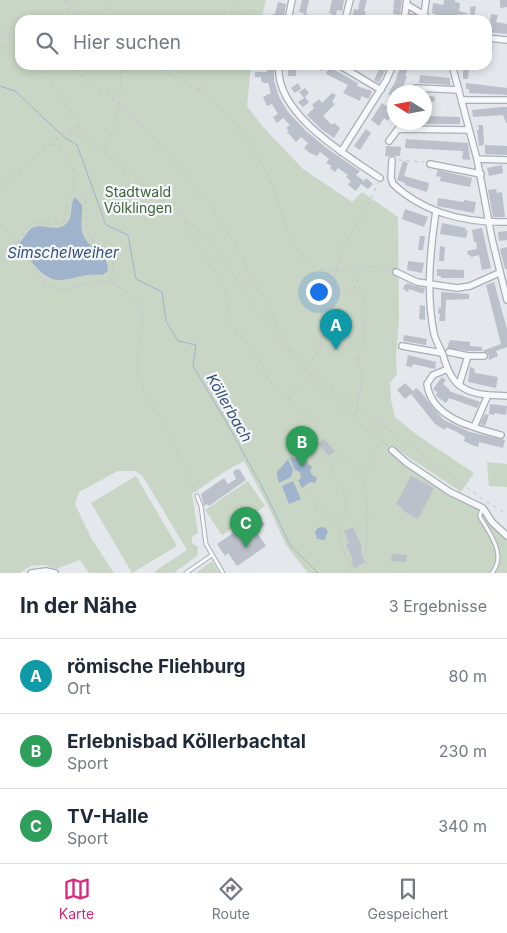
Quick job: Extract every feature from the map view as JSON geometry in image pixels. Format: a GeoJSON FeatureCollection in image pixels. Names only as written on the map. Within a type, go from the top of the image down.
{"type":"FeatureCollection","features":[{"type":"Feature","properties":{"kind":"street"},"geometry":{"type":"LineString","coordinates":[[289,15],[292,0]]}},
{"type":"Feature","properties":{"kind":"street"},"geometry":{"type":"LineString","coordinates":[[346,15],[350,0]]}},
{"type":"Feature","properties":{"kind":"street"},"geometry":{"type":"LineString","coordinates":[[425,15],[426,0]]}},
{"type":"Feature","properties":{"kind":"street"},"geometry":{"type":"LineString","coordinates":[[406,2],[421,15]]}},
{"type":"Feature","properties":{"kind":"street"},"geometry":{"type":"LineString","coordinates":[[404,15],[406,2]]}},
{"type":"Feature","properties":{"kind":"street"},"geometry":{"type":"LineString","coordinates":[[492,38],[507,40]]}},
{"type":"Feature","properties":{"kind":"street"},"geometry":{"type":"LineString","coordinates":[[279,70],[279,81],[284,94],[312,129],[341,152],[380,178]]}},
{"type":"Feature","properties":{"kind":"street"},"geometry":{"type":"LineString","coordinates":[[348,70],[381,90]]}},
{"type":"Feature","properties":{"kind":"street"},"geometry":{"type":"LineString","coordinates":[[341,152],[381,90],[391,70]]}},
{"type":"Feature","properties":{"kind":"street"},"geometry":{"type":"LineString","coordinates":[[453,70],[481,174],[499,272],[507,300]]}},
{"type":"Feature","properties":{"kind":"street"},"geometry":{"type":"LineString","coordinates":[[432,89],[459,90]]}},
{"type":"Feature","properties":{"kind":"street"},"geometry":{"type":"LineString","coordinates":[[462,100],[507,100]]}},
{"type":"Feature","properties":{"kind":"street"},"geometry":{"type":"LineString","coordinates":[[389,141],[398,129],[468,130]]}},
{"type":"Feature","properties":{"kind":"street"},"geometry":{"type":"LineString","coordinates":[[392,160],[391,178],[399,189],[423,205],[458,218],[489,223],[507,222]]}},
{"type":"Feature","properties":{"kind":"street"},"geometry":{"type":"LineString","coordinates":[[477,160],[507,160]]}},
{"type":"Feature","properties":{"kind":"street"},"geometry":{"type":"LineString","coordinates":[[430,164],[481,174]]}},
{"type":"Feature","properties":{"kind":"street"},"geometry":{"type":"LineString","coordinates":[[436,211],[430,256],[431,312],[435,336],[445,353],[448,369],[459,385],[474,393],[507,396]]}},
{"type":"Feature","properties":{"kind":"street"},"geometry":{"type":"LineString","coordinates":[[396,272],[417,282],[457,288],[470,286],[499,272]]}},
{"type":"Feature","properties":{"kind":"street"},"geometry":{"type":"LineString","coordinates":[[402,346],[468,356],[484,356]]}},
{"type":"Feature","properties":{"kind":"street"},"geometry":{"type":"LineString","coordinates":[[459,385],[468,356]]}},
{"type":"Feature","properties":{"kind":"street"},"geometry":{"type":"LineString","coordinates":[[448,369],[433,376],[427,384],[428,392],[438,407],[455,419],[502,435]]}},
{"type":"Feature","properties":{"kind":"street"},"geometry":{"type":"LineString","coordinates":[[474,427],[488,395]]}},
{"type":"Feature","properties":{"kind":"street"},"geometry":{"type":"LineString","coordinates":[[392,450],[407,463],[450,492],[483,508],[492,522],[507,536]]}},
{"type":"Feature","properties":{"kind":"street"},"geometry":{"type":"LineString","coordinates":[[31,573],[46,571],[55,573]]}},
{"type":"Feature","properties":{"kind":"lane"},"geometry":{"type":"LineString","coordinates":[[198,496],[206,544],[223,573]]}},
{"type":"Feature","properties":{"kind":"lane"},"geometry":{"type":"LineString","coordinates":[[483,508],[480,517],[500,553],[499,562],[492,573]]}},
{"type":"Feature","properties":{"kind":"lane"},"geometry":{"type":"LineString","coordinates":[[186,573],[212,555]]}},
{"type":"Feature","properties":{"kind":"path"},"geometry":{"type":"LineString","coordinates":[[64,0],[82,15]]}},
{"type":"Feature","properties":{"kind":"path"},"geometry":{"type":"LineString","coordinates":[[68,15],[69,0]]}},
{"type":"Feature","properties":{"kind":"path"},"geometry":{"type":"LineString","coordinates":[[106,0],[113,15]]}},
{"type":"Feature","properties":{"kind":"path"},"geometry":{"type":"LineString","coordinates":[[230,15],[237,0]]}},
{"type":"Feature","properties":{"kind":"path"},"geometry":{"type":"LineString","coordinates":[[0,28],[15,36]]}},
{"type":"Feature","properties":{"kind":"path"},"geometry":{"type":"LineString","coordinates":[[0,34],[15,38]]}},
{"type":"Feature","properties":{"kind":"path"},"geometry":{"type":"LineString","coordinates":[[0,46],[15,52]]}},
{"type":"Feature","properties":{"kind":"path"},"geometry":{"type":"LineString","coordinates":[[41,70],[57,89],[86,138],[133,175],[168,207],[211,239],[247,297],[310,378],[355,420],[392,450]]}},
{"type":"Feature","properties":{"kind":"path"},"geometry":{"type":"LineString","coordinates":[[73,70],[120,103],[191,181],[228,232],[285,341],[312,375],[485,501],[507,514]]}},
{"type":"Feature","properties":{"kind":"path"},"geometry":{"type":"LineString","coordinates":[[104,152],[110,140],[120,103],[122,70]]}},
{"type":"Feature","properties":{"kind":"path"},"geometry":{"type":"LineString","coordinates":[[162,70],[219,106],[237,126],[256,153],[271,183],[295,245],[304,260],[314,267],[327,271],[380,267],[396,272]]}},
{"type":"Feature","properties":{"kind":"path"},"geometry":{"type":"LineString","coordinates":[[198,91],[207,70]]}},
{"type":"Feature","properties":{"kind":"path"},"geometry":{"type":"LineString","coordinates":[[0,186],[61,135],[79,124]]}},
{"type":"Feature","properties":{"kind":"path"},"geometry":{"type":"LineString","coordinates":[[68,132],[86,138]]}},
{"type":"Feature","properties":{"kind":"path"},"geometry":{"type":"LineString","coordinates":[[51,143],[66,156],[71,164],[74,174],[72,183],[75,191],[82,196],[88,210],[86,227],[89,236],[106,250],[112,260],[113,271],[110,281]]}},
{"type":"Feature","properties":{"kind":"path"},"geometry":{"type":"LineString","coordinates":[[392,160],[427,162],[430,164]]}},
{"type":"Feature","properties":{"kind":"path"},"geometry":{"type":"LineString","coordinates":[[307,367],[320,347],[320,318],[344,245],[365,211],[380,178]]}},
{"type":"Feature","properties":{"kind":"path"},"geometry":{"type":"LineString","coordinates":[[17,243],[27,228],[34,223],[50,224],[64,222],[69,198],[75,191]]}},
{"type":"Feature","properties":{"kind":"path"},"geometry":{"type":"LineString","coordinates":[[186,220],[192,236],[215,272],[226,295],[230,323],[255,352],[272,385],[297,405],[347,462],[364,478]]}},
{"type":"Feature","properties":{"kind":"path"},"geometry":{"type":"LineString","coordinates":[[0,223],[47,285],[53,288],[64,289],[96,281],[110,281],[136,299],[143,311],[141,340],[137,352],[138,378],[181,457],[198,496]]}},
{"type":"Feature","properties":{"kind":"path"},"geometry":{"type":"LineString","coordinates":[[357,268],[358,286],[366,306],[362,350],[357,359]]}},
{"type":"Feature","properties":{"kind":"path"},"geometry":{"type":"LineString","coordinates":[[332,301],[358,286]]}},
{"type":"Feature","properties":{"kind":"path"},"geometry":{"type":"LineString","coordinates":[[328,297],[332,301],[357,359],[362,376],[355,420]]}},
{"type":"Feature","properties":{"kind":"path"},"geometry":{"type":"LineString","coordinates":[[288,398],[312,375]]}},
{"type":"Feature","properties":{"kind":"path"},"geometry":{"type":"LineString","coordinates":[[303,431],[331,464],[335,480],[342,486],[346,496],[346,509],[340,525],[341,539],[354,573]]}},
{"type":"Feature","properties":{"kind":"path"},"geometry":{"type":"LineString","coordinates":[[365,573],[368,516],[364,478],[374,452],[382,440]]}},
{"type":"Feature","properties":{"kind":"path"},"geometry":{"type":"LineString","coordinates":[[308,491],[318,509],[340,525]]}},
{"type":"Feature","properties":{"kind":"green space","name":"Stadtwald Völklingen"},"geometry":{"type":"Polygon","coordinates":[[[0,0],[266,0],[262,15],[15,15],[15,70],[251,70],[247,106],[264,128],[303,169],[352,202],[362,192],[398,217],[399,321],[396,357],[397,374],[390,383],[395,417],[417,435],[474,473],[461,492],[395,448],[391,448],[450,492],[483,508],[507,536],[507,573],[308,573],[286,545],[244,461],[192,494],[198,533],[192,537],[192,543],[198,547],[197,556],[174,573],[156,573],[155,571],[187,550],[142,475],[134,471],[118,471],[79,492],[75,504],[91,538],[114,573],[89,573],[80,560],[56,569],[45,565],[31,566],[20,573],[0,573],[0,0]]]}},
{"type":"Feature","properties":{"kind":"green space"},"geometry":{"type":"Polygon","coordinates":[[[487,462],[507,464],[507,487],[489,486],[487,462]]]}},
{"type":"Feature","properties":{"kind":"green space"},"geometry":{"type":"Polygon","coordinates":[[[136,476],[177,546],[132,573],[91,503],[136,476]]]}},
{"type":"Feature","properties":{"kind":"green space"},"geometry":{"type":"Polygon","coordinates":[[[248,481],[265,506],[222,535],[205,510],[248,481]]]}},
{"type":"Feature","properties":{"kind":"green space"},"geometry":{"type":"Polygon","coordinates":[[[212,561],[219,573],[196,573],[212,561]]]}},
{"type":"Feature","properties":{"kind":"water","name":"Simschelweiher"},"geometry":{"type":"Polygon","coordinates":[[[75,197],[82,205],[81,226],[84,237],[105,259],[108,271],[102,275],[56,280],[37,268],[19,244],[32,228],[40,226],[59,228],[67,223],[75,197]]]}},
{"type":"Feature","properties":{"kind":"water"},"geometry":{"type":"Polygon","coordinates":[[[304,454],[308,464],[312,467],[310,471],[312,475],[317,478],[315,483],[310,482],[302,488],[298,480],[301,478],[300,472],[295,470],[290,458],[294,459],[304,454]]]}},
{"type":"Feature","properties":{"kind":"water"},"geometry":{"type":"Polygon","coordinates":[[[288,459],[293,470],[291,477],[279,483],[278,469],[288,459]]]}},
{"type":"Feature","properties":{"kind":"water"},"geometry":{"type":"Polygon","coordinates":[[[293,481],[301,499],[289,504],[282,486],[293,481]]]}},
{"type":"Feature","properties":{"kind":"water"},"geometry":{"type":"Polygon","coordinates":[[[318,528],[326,528],[328,533],[325,540],[317,539],[315,532],[318,528]]]}},
{"type":"Feature","properties":{"kind":"building"},"geometry":{"type":"Polygon","coordinates":[[[302,0],[309,0],[306,14],[310,15],[303,15],[304,13],[299,12],[302,0]]]}},
{"type":"Feature","properties":{"kind":"building"},"geometry":{"type":"Polygon","coordinates":[[[332,0],[344,0],[342,11],[337,10],[336,15],[329,13],[332,0]]]}},
{"type":"Feature","properties":{"kind":"building"},"geometry":{"type":"Polygon","coordinates":[[[360,0],[367,0],[364,11],[366,12],[365,15],[353,15],[354,9],[358,10],[360,0]]]}},
{"type":"Feature","properties":{"kind":"building"},"geometry":{"type":"Polygon","coordinates":[[[394,0],[402,0],[400,15],[393,14],[394,0]]]}},
{"type":"Feature","properties":{"kind":"building"},"geometry":{"type":"Polygon","coordinates":[[[444,0],[455,0],[455,2],[460,3],[459,11],[469,14],[437,15],[432,13],[433,3],[443,5],[444,0]]]}},
{"type":"Feature","properties":{"kind":"building"},"geometry":{"type":"Polygon","coordinates":[[[500,0],[507,0],[507,7],[500,8],[500,0]]]}},
{"type":"Feature","properties":{"kind":"building"},"geometry":{"type":"Polygon","coordinates":[[[278,2],[286,4],[284,15],[273,15],[275,14],[278,2]]]}},
{"type":"Feature","properties":{"kind":"building"},"geometry":{"type":"Polygon","coordinates":[[[476,6],[475,15],[471,15],[470,7],[476,6]]]}},
{"type":"Feature","properties":{"kind":"building"},"geometry":{"type":"Polygon","coordinates":[[[491,15],[498,15],[496,22],[507,24],[507,34],[492,32],[491,15]]]}},
{"type":"Feature","properties":{"kind":"building"},"geometry":{"type":"Polygon","coordinates":[[[267,70],[274,70],[274,81],[279,97],[288,112],[306,131],[329,150],[360,171],[356,175],[364,181],[366,178],[373,184],[368,189],[361,184],[356,191],[348,185],[351,181],[346,177],[348,175],[338,168],[335,172],[330,168],[332,166],[326,163],[329,159],[320,152],[317,156],[310,153],[304,148],[308,143],[301,137],[296,142],[287,132],[289,131],[286,128],[290,125],[283,118],[277,123],[273,117],[278,114],[272,104],[267,106],[263,97],[271,93],[268,83],[261,81],[261,77],[255,77],[255,72],[267,72],[267,70]]]}},
{"type":"Feature","properties":{"kind":"building"},"geometry":{"type":"Polygon","coordinates":[[[288,70],[296,70],[296,76],[288,76],[288,70]]]}},
{"type":"Feature","properties":{"kind":"building"},"geometry":{"type":"Polygon","coordinates":[[[328,70],[334,70],[358,83],[357,86],[372,91],[369,99],[361,96],[360,101],[343,93],[348,85],[326,74],[328,70]]]}},
{"type":"Feature","properties":{"kind":"building"},"geometry":{"type":"Polygon","coordinates":[[[379,70],[386,70],[379,83],[374,80],[379,70]]]}},
{"type":"Feature","properties":{"kind":"building"},"geometry":{"type":"Polygon","coordinates":[[[399,70],[407,70],[405,76],[407,77],[403,85],[393,85],[399,70]]]}},
{"type":"Feature","properties":{"kind":"building"},"geometry":{"type":"Polygon","coordinates":[[[463,70],[469,70],[468,79],[463,79],[463,70]]]}},
{"type":"Feature","properties":{"kind":"building"},"geometry":{"type":"Polygon","coordinates":[[[420,75],[450,78],[450,85],[419,83],[420,75]]]}},
{"type":"Feature","properties":{"kind":"building"},"geometry":{"type":"Polygon","coordinates":[[[298,83],[301,89],[295,93],[291,88],[298,83]]]}},
{"type":"Feature","properties":{"kind":"building"},"geometry":{"type":"Polygon","coordinates":[[[466,83],[507,88],[507,95],[469,93],[469,89],[466,89],[466,83]]]}},
{"type":"Feature","properties":{"kind":"building"},"geometry":{"type":"Polygon","coordinates":[[[305,88],[309,93],[305,97],[309,102],[303,107],[298,102],[304,98],[299,92],[305,88]]]}},
{"type":"Feature","properties":{"kind":"building"},"geometry":{"type":"Polygon","coordinates":[[[332,93],[336,95],[332,102],[335,104],[323,116],[332,125],[334,123],[340,128],[334,138],[321,129],[307,115],[314,108],[312,105],[319,99],[322,103],[332,93]]]}},
{"type":"Feature","properties":{"kind":"building"},"geometry":{"type":"Polygon","coordinates":[[[382,103],[387,107],[387,120],[384,118],[379,126],[371,120],[382,103]]]}},
{"type":"Feature","properties":{"kind":"building"},"geometry":{"type":"Polygon","coordinates":[[[507,107],[507,123],[503,115],[473,117],[472,110],[507,107]]]}},
{"type":"Feature","properties":{"kind":"building"},"geometry":{"type":"Polygon","coordinates":[[[432,116],[460,117],[460,124],[432,124],[432,116]]]}},
{"type":"Feature","properties":{"kind":"building"},"geometry":{"type":"Polygon","coordinates":[[[478,125],[483,125],[484,145],[479,146],[477,130],[479,130],[478,125]]]}},
{"type":"Feature","properties":{"kind":"building"},"geometry":{"type":"Polygon","coordinates":[[[366,129],[371,133],[360,150],[354,146],[366,129]]]}},
{"type":"Feature","properties":{"kind":"building"},"geometry":{"type":"Polygon","coordinates":[[[406,139],[468,143],[470,160],[462,159],[463,151],[405,148],[406,139]]]}},
{"type":"Feature","properties":{"kind":"building"},"geometry":{"type":"Polygon","coordinates":[[[485,145],[507,146],[507,155],[485,154],[485,145]]]}},
{"type":"Feature","properties":{"kind":"building"},"geometry":{"type":"Polygon","coordinates":[[[386,146],[401,147],[400,156],[385,156],[386,146]]]}},
{"type":"Feature","properties":{"kind":"building"},"geometry":{"type":"Polygon","coordinates":[[[403,161],[408,163],[404,176],[429,183],[427,192],[405,185],[405,183],[397,180],[403,161]]]}},
{"type":"Feature","properties":{"kind":"building"},"geometry":{"type":"Polygon","coordinates":[[[502,165],[503,173],[489,176],[487,168],[502,165]]]}},
{"type":"Feature","properties":{"kind":"building"},"geometry":{"type":"Polygon","coordinates":[[[438,170],[472,178],[470,187],[440,181],[441,177],[436,176],[438,170]]]}},
{"type":"Feature","properties":{"kind":"building"},"geometry":{"type":"Polygon","coordinates":[[[496,189],[497,193],[502,192],[505,217],[493,217],[488,190],[496,189]]]}},
{"type":"Feature","properties":{"kind":"building"},"geometry":{"type":"Polygon","coordinates":[[[438,198],[476,202],[474,213],[437,206],[438,198]]]}},
{"type":"Feature","properties":{"kind":"building"},"geometry":{"type":"Polygon","coordinates":[[[405,209],[428,217],[424,227],[402,219],[405,209]]]}},
{"type":"Feature","properties":{"kind":"building"},"geometry":{"type":"Polygon","coordinates":[[[442,223],[466,228],[465,231],[468,230],[466,238],[440,234],[442,223]]]}},
{"type":"Feature","properties":{"kind":"building"},"geometry":{"type":"Polygon","coordinates":[[[482,228],[491,268],[482,270],[479,255],[471,257],[467,251],[477,249],[472,230],[482,228]]]}},
{"type":"Feature","properties":{"kind":"building"},"geometry":{"type":"Polygon","coordinates":[[[507,231],[507,240],[499,241],[498,232],[507,231]]]}},
{"type":"Feature","properties":{"kind":"building"},"geometry":{"type":"Polygon","coordinates":[[[420,236],[425,236],[423,250],[418,250],[420,236]]]}},
{"type":"Feature","properties":{"kind":"building"},"geometry":{"type":"Polygon","coordinates":[[[440,246],[445,247],[444,261],[439,261],[440,246]]]}},
{"type":"Feature","properties":{"kind":"building"},"geometry":{"type":"Polygon","coordinates":[[[507,247],[507,269],[505,269],[500,249],[507,247]]]}},
{"type":"Feature","properties":{"kind":"building"},"geometry":{"type":"Polygon","coordinates":[[[408,261],[424,263],[422,273],[407,270],[408,261]]]}},
{"type":"Feature","properties":{"kind":"building"},"geometry":{"type":"Polygon","coordinates":[[[437,269],[464,270],[464,278],[441,278],[441,276],[437,276],[437,269]]]}},
{"type":"Feature","properties":{"kind":"building"},"geometry":{"type":"Polygon","coordinates":[[[494,282],[507,329],[507,347],[496,351],[498,356],[489,360],[488,353],[482,351],[501,344],[486,285],[494,282]]]}},
{"type":"Feature","properties":{"kind":"building"},"geometry":{"type":"Polygon","coordinates":[[[407,283],[425,288],[423,294],[409,289],[408,292],[403,289],[407,283]]]}},
{"type":"Feature","properties":{"kind":"building"},"geometry":{"type":"Polygon","coordinates":[[[441,292],[469,294],[469,299],[446,300],[445,321],[439,321],[440,314],[438,313],[439,307],[441,308],[441,292]]]}},
{"type":"Feature","properties":{"kind":"building"},"geometry":{"type":"Polygon","coordinates":[[[420,305],[425,306],[425,320],[419,319],[420,305]]]}},
{"type":"Feature","properties":{"kind":"building"},"geometry":{"type":"Polygon","coordinates":[[[404,335],[427,339],[426,345],[403,341],[404,335]]]}},
{"type":"Feature","properties":{"kind":"building"},"geometry":{"type":"Polygon","coordinates":[[[450,340],[470,342],[470,346],[482,347],[482,351],[447,348],[450,340]]]}},
{"type":"Feature","properties":{"kind":"building"},"geometry":{"type":"Polygon","coordinates":[[[408,355],[436,362],[435,369],[413,364],[412,367],[406,366],[408,355]]]}},
{"type":"Feature","properties":{"kind":"building"},"geometry":{"type":"Polygon","coordinates":[[[470,367],[474,368],[475,373],[498,377],[496,388],[468,382],[470,367]]]}},
{"type":"Feature","properties":{"kind":"building"},"geometry":{"type":"Polygon","coordinates":[[[442,377],[446,380],[443,384],[449,391],[480,402],[477,408],[449,398],[446,403],[436,396],[437,392],[433,389],[442,377]]]}},
{"type":"Feature","properties":{"kind":"building"},"geometry":{"type":"Polygon","coordinates":[[[405,383],[413,391],[416,388],[421,392],[444,420],[470,432],[505,440],[503,448],[479,442],[478,447],[472,445],[464,441],[465,437],[457,432],[446,427],[445,430],[435,424],[411,394],[405,399],[397,390],[405,383]]]}},
{"type":"Feature","properties":{"kind":"building"},"geometry":{"type":"Polygon","coordinates":[[[490,404],[507,406],[506,415],[489,414],[490,404]]]}},
{"type":"Feature","properties":{"kind":"building"},"geometry":{"type":"Polygon","coordinates":[[[485,414],[489,415],[485,426],[480,424],[485,414]]]}},
{"type":"Feature","properties":{"kind":"building"},"geometry":{"type":"Polygon","coordinates":[[[324,439],[335,451],[329,456],[318,444],[324,439]]]}},
{"type":"Feature","properties":{"kind":"building"},"geometry":{"type":"Polygon","coordinates":[[[237,469],[240,470],[246,480],[209,506],[207,504],[204,506],[201,494],[224,478],[228,484],[236,479],[233,472],[237,469]]]}},
{"type":"Feature","properties":{"kind":"building"},"geometry":{"type":"Polygon","coordinates":[[[411,476],[434,488],[418,519],[402,510],[403,508],[396,504],[411,476]]]}},
{"type":"Feature","properties":{"kind":"building"},"geometry":{"type":"Polygon","coordinates":[[[259,516],[265,525],[256,531],[266,546],[237,566],[228,553],[225,556],[217,544],[259,516]]]}},
{"type":"Feature","properties":{"kind":"building"},"geometry":{"type":"Polygon","coordinates":[[[353,527],[361,545],[361,553],[365,562],[354,569],[351,561],[353,560],[346,544],[349,543],[344,531],[353,527]]]}},
{"type":"Feature","properties":{"kind":"building"},"geometry":{"type":"Polygon","coordinates":[[[392,554],[407,555],[406,562],[391,561],[392,554]]]}},
{"type":"Feature","properties":{"kind":"waterway","name":"Köllerbach"},"geometry":{"type":"LineString","coordinates":[[0,86],[15,91],[64,137],[77,145],[106,225],[128,235],[136,279],[162,292],[166,321],[178,341],[196,345],[193,366],[266,494],[290,545],[318,573]]}},
{"type":"Feature","properties":{"kind":"place","name":"römische Fliehburg"},"geometry":{"type":"Point","coordinates":[336,350]}},
{"type":"Feature","properties":{"kind":"place","name":"Erlebnisbad Köllerbachtal"},"geometry":{"type":"Point","coordinates":[302,467]}},
{"type":"Feature","properties":{"kind":"place","name":"TV-Halle"},"geometry":{"type":"Point","coordinates":[246,548]}}]}
